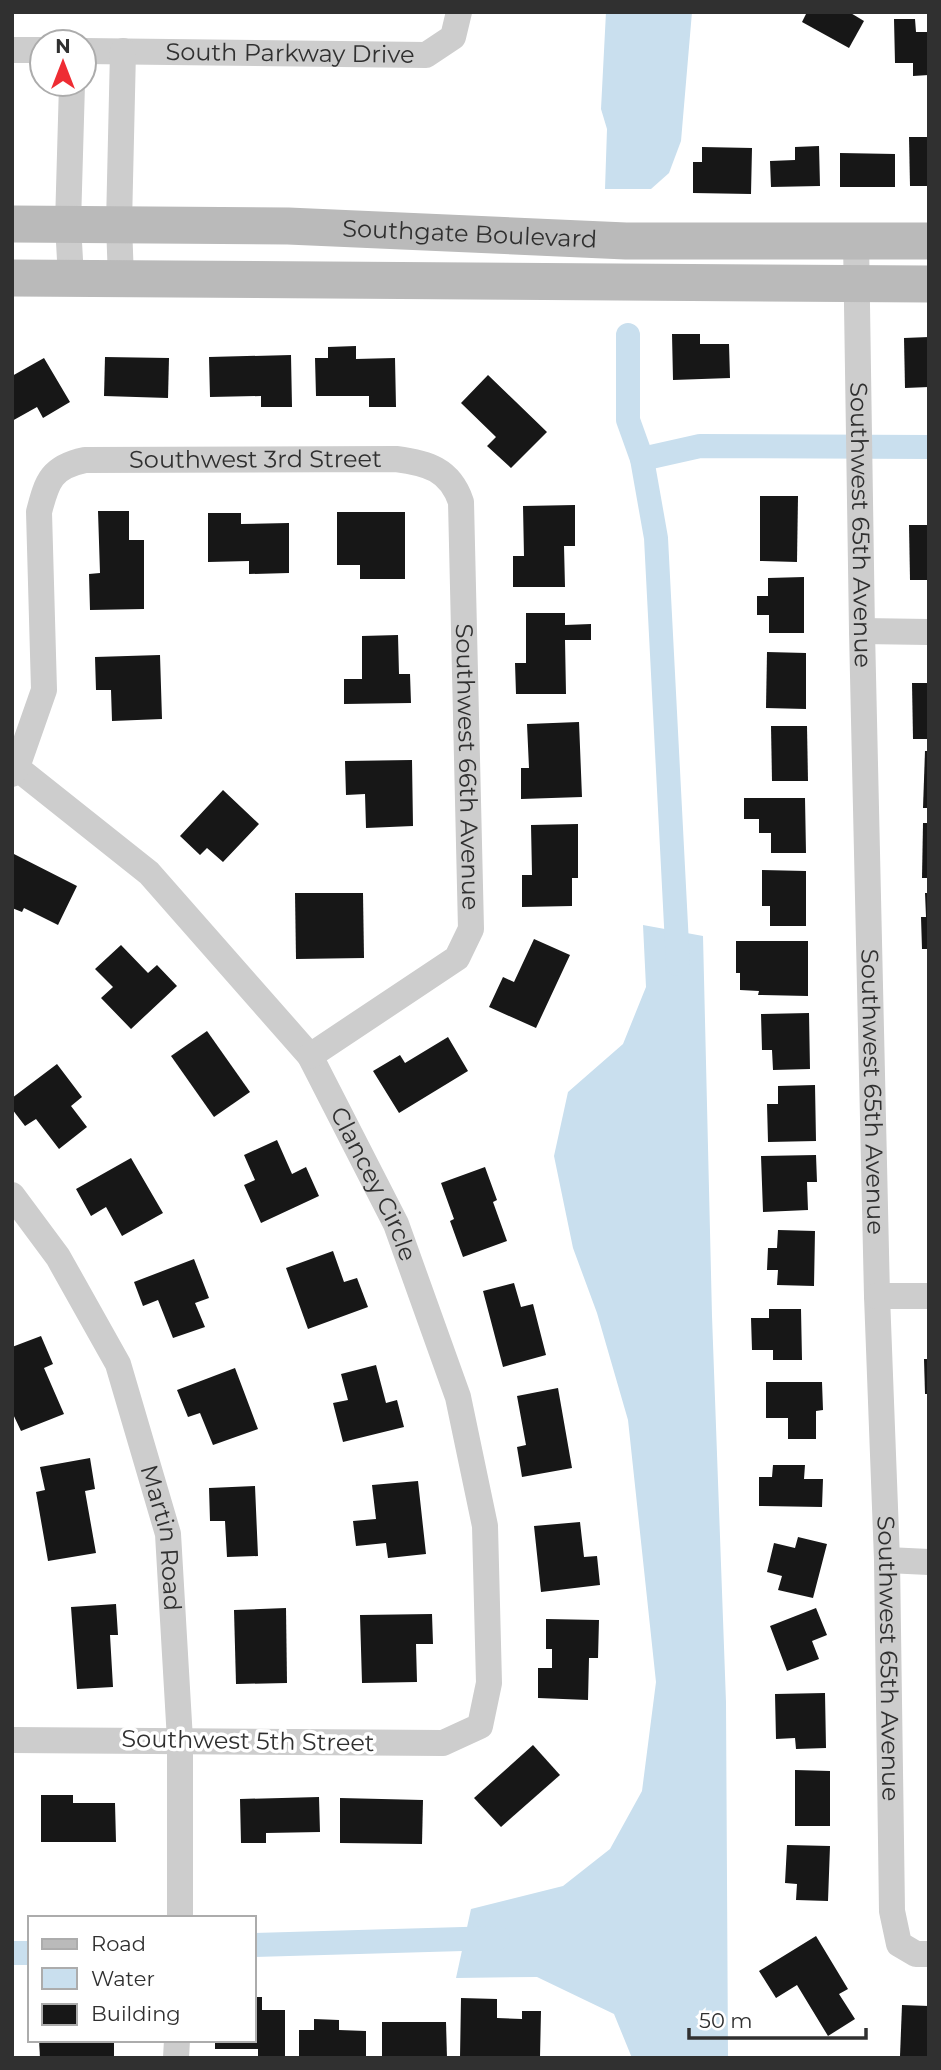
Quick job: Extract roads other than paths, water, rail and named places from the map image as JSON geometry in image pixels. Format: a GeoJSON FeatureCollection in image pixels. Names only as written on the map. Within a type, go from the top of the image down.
{"type":"FeatureCollection","features":[{"type":"Feature","properties":{"kind":"main road","name":"Southgate Boulevard"},"geometry":{"type":"LineString","coordinates":[[12,224],[288,226],[626,241],[929,241]]}},
{"type":"Feature","properties":{"kind":"main road","name":"Southgate Boulevard"},"geometry":{"type":"LineString","coordinates":[[12,278],[929,284]]}},
{"type":"Feature","properties":{"kind":"street","name":"South Parkway Drive"},"geometry":{"type":"LineString","coordinates":[[98,51],[426,55],[456,24]]}},
{"type":"Feature","properties":{"kind":"street"},"geometry":{"type":"LineString","coordinates":[[121,279],[119,224],[123,51]]}},
{"type":"Feature","properties":{"kind":"street"},"geometry":{"type":"LineString","coordinates":[[71,278],[68,224],[72,98]]}},
{"type":"Feature","properties":{"kind":"street","name":"Southwest 65th Avenue"},"geometry":{"type":"LineString","coordinates":[[856,240],[858,458],[877,1296],[887,1560],[892,1911],[899,1944],[916,1954],[929,1954]]}},
{"type":"Feature","properties":{"kind":"street","name":"Southwest 3rd Street"},"geometry":{"type":"LineString","coordinates":[[14,768],[44,690],[39,512],[46,488],[58,470],[69,463],[85,460],[396,459],[430,466],[440,471],[450,482]]}},
{"type":"Feature","properties":{"kind":"street","name":"Southwest 66th Avenue"},"geometry":{"type":"LineString","coordinates":[[310,1056],[457,958],[471,929],[463,528],[461,502],[450,482]]}},
{"type":"Feature","properties":{"kind":"street"},"geometry":{"type":"LineString","coordinates":[[862,631],[929,632]]}},
{"type":"Feature","properties":{"kind":"street","name":"Clancey Circle"},"geometry":{"type":"LineString","coordinates":[[14,768],[149,873],[310,1056],[397,1224],[458,1397],[485,1526],[489,1683],[480,1726]]}},
{"type":"Feature","properties":{"kind":"street","name":"Martin Road"},"geometry":{"type":"LineString","coordinates":[[12,1195],[58,1257],[118,1364],[168,1534],[180,1740],[180,1916]]}},
{"type":"Feature","properties":{"kind":"street"},"geometry":{"type":"LineString","coordinates":[[877,1296],[929,1296]]}},
{"type":"Feature","properties":{"kind":"street"},"geometry":{"type":"LineString","coordinates":[[887,1560],[929,1562]]}},
{"type":"Feature","properties":{"kind":"street","name":"Southwest 5th Street"},"geometry":{"type":"LineString","coordinates":[[12,1740],[443,1743],[480,1726]]}},
{"type":"Feature","properties":{"kind":"water"},"geometry":{"type":"Polygon","coordinates":[[[606,12],[692,12],[681,141],[669,173],[651,189],[605,189],[607,129],[601,109],[606,12]]]}},
{"type":"Feature","properties":{"kind":"water"},"geometry":{"type":"Polygon","coordinates":[[[643,925],[703,936],[712,1316],[726,1702],[728,2058],[632,2058],[614,2014],[537,1977],[456,1978],[471,1909],[563,1886],[610,1849],[642,1791],[656,1682],[628,1420],[597,1313],[573,1248],[554,1156],[568,1092],[623,1044],[646,987],[643,925]]]}},
{"type":"Feature","properties":{"kind":"waterway"},"geometry":{"type":"LineString","coordinates":[[628,335],[628,420],[642,459],[656,538],[678,964]]}},
{"type":"Feature","properties":{"kind":"waterway"},"geometry":{"type":"LineString","coordinates":[[642,459],[700,446],[929,447]]}},
{"type":"Feature","properties":{"kind":"waterway"},"geometry":{"type":"LineString","coordinates":[[256,1945],[498,1938]]}},
{"type":"Feature","properties":{"kind":"waterway"},"geometry":{"type":"LineString","coordinates":[[12,1953],[28,1953]]}}]}
